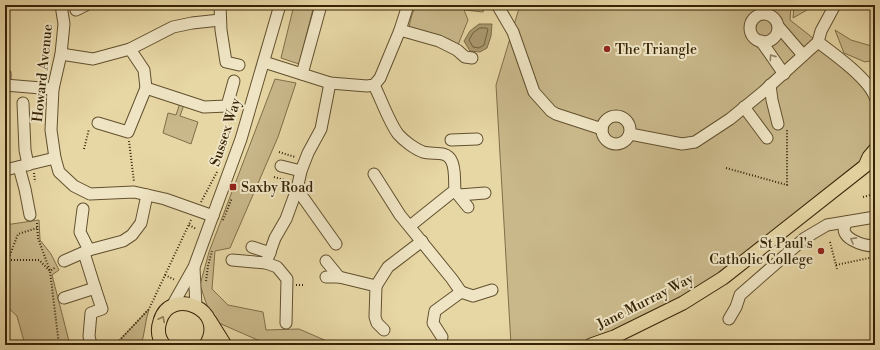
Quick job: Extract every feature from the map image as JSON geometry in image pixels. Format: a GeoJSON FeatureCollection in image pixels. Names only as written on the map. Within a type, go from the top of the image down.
{"type":"FeatureCollection","features":[{"type":"Feature","properties":{"kind":"main road","name":"Jane Murray Way"},"geometry":{"type":"LineString","coordinates":[[591,345],[614,337],[677,306],[723,278],[870,166],[869,157],[875,150]]}},
{"type":"Feature","properties":{"kind":"main road"},"geometry":{"type":"LineString","coordinates":[[158,342],[158,326],[166,311],[172,306],[188,303],[196,306],[206,315],[225,345]]}},
{"type":"Feature","properties":{"kind":"main road"},"geometry":{"type":"LineString","coordinates":[[206,345],[210,337],[210,321]]}},
{"type":"Feature","properties":{"kind":"street","name":"Howard Avenue"},"geometry":{"type":"LineString","coordinates":[[61,5],[64,24],[61,54],[53,89],[51,130],[55,158],[59,172],[74,186],[90,194],[134,192],[165,199],[212,216]]}},
{"type":"Feature","properties":{"kind":"street"},"geometry":{"type":"LineString","coordinates":[[220,5],[226,62],[239,65]]}},
{"type":"Feature","properties":{"kind":"street","name":"Sussex Way"},"geometry":{"type":"LineString","coordinates":[[172,306],[194,267],[242,138],[280,5]]}},
{"type":"Feature","properties":{"kind":"street"},"geometry":{"type":"LineString","coordinates":[[302,74],[321,5]]}},
{"type":"Feature","properties":{"kind":"street"},"geometry":{"type":"LineString","coordinates":[[264,62],[330,83],[367,86],[374,85],[380,78],[400,30],[408,5]]}},
{"type":"Feature","properties":{"kind":"street"},"geometry":{"type":"LineString","coordinates":[[500,5],[499,8],[513,32],[534,92],[551,111],[556,114],[602,129]]}},
{"type":"Feature","properties":{"kind":"street"},"geometry":{"type":"LineString","coordinates":[[630,134],[682,144],[695,142],[730,119],[784,74],[818,42],[821,31],[836,5]]}},
{"type":"Feature","properties":{"kind":"street"},"geometry":{"type":"LineString","coordinates":[[778,26],[774,38],[766,42],[756,40],[750,32],[753,18],[757,15],[766,14],[774,18],[778,26],[803,55]]}},
{"type":"Feature","properties":{"kind":"street"},"geometry":{"type":"LineString","coordinates":[[61,54],[93,59],[130,49],[173,27],[192,23],[221,25]]}},
{"type":"Feature","properties":{"kind":"street"},"geometry":{"type":"LineString","coordinates":[[400,30],[439,41],[457,50],[465,57],[472,58]]}},
{"type":"Feature","properties":{"kind":"street"},"geometry":{"type":"LineString","coordinates":[[761,42],[784,74]]}},
{"type":"Feature","properties":{"kind":"street"},"geometry":{"type":"LineString","coordinates":[[818,42],[833,53],[874,92]]}},
{"type":"Feature","properties":{"kind":"street"},"geometry":{"type":"LineString","coordinates":[[98,123],[128,132],[134,120],[146,88],[144,70],[130,49]]}},
{"type":"Feature","properties":{"kind":"street"},"geometry":{"type":"LineString","coordinates":[[5,74],[5,81]]}},
{"type":"Feature","properties":{"kind":"street"},"geometry":{"type":"LineString","coordinates":[[146,88],[204,107],[227,106],[234,81]]}},
{"type":"Feature","properties":{"kind":"street"},"geometry":{"type":"LineString","coordinates":[[268,258],[275,238],[286,220],[298,187],[305,160],[321,129],[330,83]]}},
{"type":"Feature","properties":{"kind":"street"},"geometry":{"type":"LineString","coordinates":[[5,85],[53,89]]}},
{"type":"Feature","properties":{"kind":"street"},"geometry":{"type":"LineString","coordinates":[[374,85],[399,134],[409,143],[424,152],[446,154],[451,160],[457,193],[468,207]]}},
{"type":"Feature","properties":{"kind":"street"},"geometry":{"type":"LineString","coordinates":[[770,86],[778,124]]}},
{"type":"Feature","properties":{"kind":"street"},"geometry":{"type":"LineString","coordinates":[[24,103],[25,150],[27,165],[25,189],[34,218]]}},
{"type":"Feature","properties":{"kind":"street"},"geometry":{"type":"LineString","coordinates":[[744,107],[767,138]]}},
{"type":"Feature","properties":{"kind":"street"},"geometry":{"type":"LineString","coordinates":[[614,116],[620,116],[626,119],[630,124],[630,134],[624,142],[614,144],[605,139],[602,134],[602,129],[607,119],[614,116]]}},
{"type":"Feature","properties":{"kind":"street"},"geometry":{"type":"LineString","coordinates":[[446,154],[451,147],[451,137],[477,139]]}},
{"type":"Feature","properties":{"kind":"street"},"geometry":{"type":"LineString","coordinates":[[5,170],[55,158]]}},
{"type":"Feature","properties":{"kind":"street"},"geometry":{"type":"LineString","coordinates":[[281,166],[301,171]]}},
{"type":"Feature","properties":{"kind":"street"},"geometry":{"type":"LineString","coordinates":[[374,174],[400,215],[461,292],[473,296],[492,290]]}},
{"type":"Feature","properties":{"kind":"street"},"geometry":{"type":"LineString","coordinates":[[298,187],[336,244]]}},
{"type":"Feature","properties":{"kind":"street"},"geometry":{"type":"LineString","coordinates":[[410,226],[457,193],[485,193]]}},
{"type":"Feature","properties":{"kind":"street"},"geometry":{"type":"LineString","coordinates":[[64,261],[86,252],[123,241],[132,235],[140,223],[147,195]]}},
{"type":"Feature","properties":{"kind":"street"},"geometry":{"type":"LineString","coordinates":[[83,209],[80,232],[102,309],[91,313],[89,336],[91,345]]}},
{"type":"Feature","properties":{"kind":"street"},"geometry":{"type":"LineString","coordinates":[[729,319],[736,307],[740,295],[805,238],[827,226],[875,217]]}},
{"type":"Feature","properties":{"kind":"street"},"geometry":{"type":"LineString","coordinates":[[847,222],[844,225],[844,230],[848,237],[854,242],[875,246]]}},
{"type":"Feature","properties":{"kind":"street"},"geometry":{"type":"LineString","coordinates":[[384,330],[377,323],[375,317],[376,286],[388,267],[422,241]]}},
{"type":"Feature","properties":{"kind":"street"},"geometry":{"type":"LineString","coordinates":[[252,247],[268,258],[287,279],[286,323]]}},
{"type":"Feature","properties":{"kind":"street"},"geometry":{"type":"LineString","coordinates":[[232,260],[268,258]]}},
{"type":"Feature","properties":{"kind":"street"},"geometry":{"type":"LineString","coordinates":[[326,261],[339,277]]}},
{"type":"Feature","properties":{"kind":"street","name":"Sussex Way"},"geometry":{"type":"LineString","coordinates":[[194,267],[196,306]]}},
{"type":"Feature","properties":{"kind":"street"},"geometry":{"type":"LineString","coordinates":[[326,277],[339,277],[376,286]]}},
{"type":"Feature","properties":{"kind":"street"},"geometry":{"type":"LineString","coordinates":[[64,298],[95,288]]}},
{"type":"Feature","properties":{"kind":"street"},"geometry":{"type":"LineString","coordinates":[[442,337],[432,323],[435,311],[461,292]]}},
{"type":"Feature","properties":{"kind":"path"},"geometry":{"type":"LineString","coordinates":[[84,149],[89,129],[98,123]]}},
{"type":"Feature","properties":{"kind":"path"},"geometry":{"type":"LineString","coordinates":[[726,168],[787,185],[787,128],[778,124]]}},
{"type":"Feature","properties":{"kind":"path"},"geometry":{"type":"LineString","coordinates":[[128,132],[134,192]]}},
{"type":"Feature","properties":{"kind":"path"},"geometry":{"type":"LineString","coordinates":[[280,152],[305,160]]}},
{"type":"Feature","properties":{"kind":"path"},"geometry":{"type":"LineString","coordinates":[[27,165],[35,185]]}},
{"type":"Feature","properties":{"kind":"path"},"geometry":{"type":"LineString","coordinates":[[274,177],[298,187]]}},
{"type":"Feature","properties":{"kind":"path"},"geometry":{"type":"LineString","coordinates":[[115,345],[149,309],[196,210],[211,184]]}},
{"type":"Feature","properties":{"kind":"path"},"geometry":{"type":"LineString","coordinates":[[863,197],[875,194]]}},
{"type":"Feature","properties":{"kind":"path"},"geometry":{"type":"LineString","coordinates":[[34,218],[38,228],[38,238],[50,271],[59,345]]}},
{"type":"Feature","properties":{"kind":"path"},"geometry":{"type":"LineString","coordinates":[[5,260],[10,255],[18,234],[38,228]]}},
{"type":"Feature","properties":{"kind":"path"},"geometry":{"type":"LineString","coordinates":[[830,242],[837,270]]}},
{"type":"Feature","properties":{"kind":"path"},"geometry":{"type":"LineString","coordinates":[[836,265],[875,257]]}},
{"type":"Feature","properties":{"kind":"path"},"geometry":{"type":"LineString","coordinates":[[5,260],[39,260],[50,271]]}},
{"type":"Feature","properties":{"kind":"path"},"geometry":{"type":"LineString","coordinates":[[50,271],[64,261]]}},
{"type":"Feature","properties":{"kind":"shaded area"},"geometry":{"type":"Polygon","coordinates":[[[294,5],[314,5],[299,64],[281,58],[294,5]]]}},
{"type":"Feature","properties":{"kind":"shaded area"},"geometry":{"type":"Polygon","coordinates":[[[421,5],[485,5],[483,12],[464,10],[468,20],[458,45],[449,39],[409,27],[414,11],[421,5]]]}},
{"type":"Feature","properties":{"kind":"shaded area"},"geometry":{"type":"Polygon","coordinates":[[[520,5],[791,5],[790,20],[818,42],[875,93],[875,150],[723,278],[614,337],[583,345],[511,345],[496,85],[520,5]]]}},
{"type":"Feature","properties":{"kind":"shaded area"},"geometry":{"type":"Polygon","coordinates":[[[794,5],[808,5],[807,10],[793,18],[794,5]]]}},
{"type":"Feature","properties":{"kind":"shaded area"},"geometry":{"type":"Polygon","coordinates":[[[835,30],[851,40],[875,47],[875,60],[865,62],[844,53],[835,30]]]}},
{"type":"Feature","properties":{"kind":"shaded area"},"geometry":{"type":"Polygon","coordinates":[[[275,79],[296,83],[278,137],[230,248],[215,251],[212,289],[228,305],[263,312],[266,330],[299,329],[336,345],[269,345],[212,320],[200,285],[209,252],[275,79]]]}},
{"type":"Feature","properties":{"kind":"shaded area"},"geometry":{"type":"Polygon","coordinates":[[[181,100],[185,102],[180,116],[198,122],[191,144],[163,133],[168,113],[176,115],[181,100]]]}},
{"type":"Feature","properties":{"kind":"shaded area"},"geometry":{"type":"Polygon","coordinates":[[[39,220],[40,240],[51,254],[59,270],[52,275],[70,345],[25,345],[17,316],[5,305],[5,225],[39,220]]]}},
{"type":"Feature","properties":{"kind":"shaded area"},"geometry":{"type":"Polygon","coordinates":[[[149,309],[141,345],[115,345],[149,309]]]}},
{"type":"Feature","properties":{"kind":"water"},"geometry":{"type":"Polygon","coordinates":[[[479,24],[492,24],[491,36],[487,48],[480,52],[470,51],[464,41],[470,31],[479,24]]]}},
{"type":"Feature","properties":{"kind":"place","name":"The Triangle"},"geometry":{"type":"Point","coordinates":[607,49]}},
{"type":"Feature","properties":{"kind":"place","name":"Saxby Road"},"geometry":{"type":"Point","coordinates":[233,187]}},
{"type":"Feature","properties":{"kind":"place","name":"St Paul's Catholic College"},"geometry":{"type":"Point","coordinates":[821,251]}}]}
